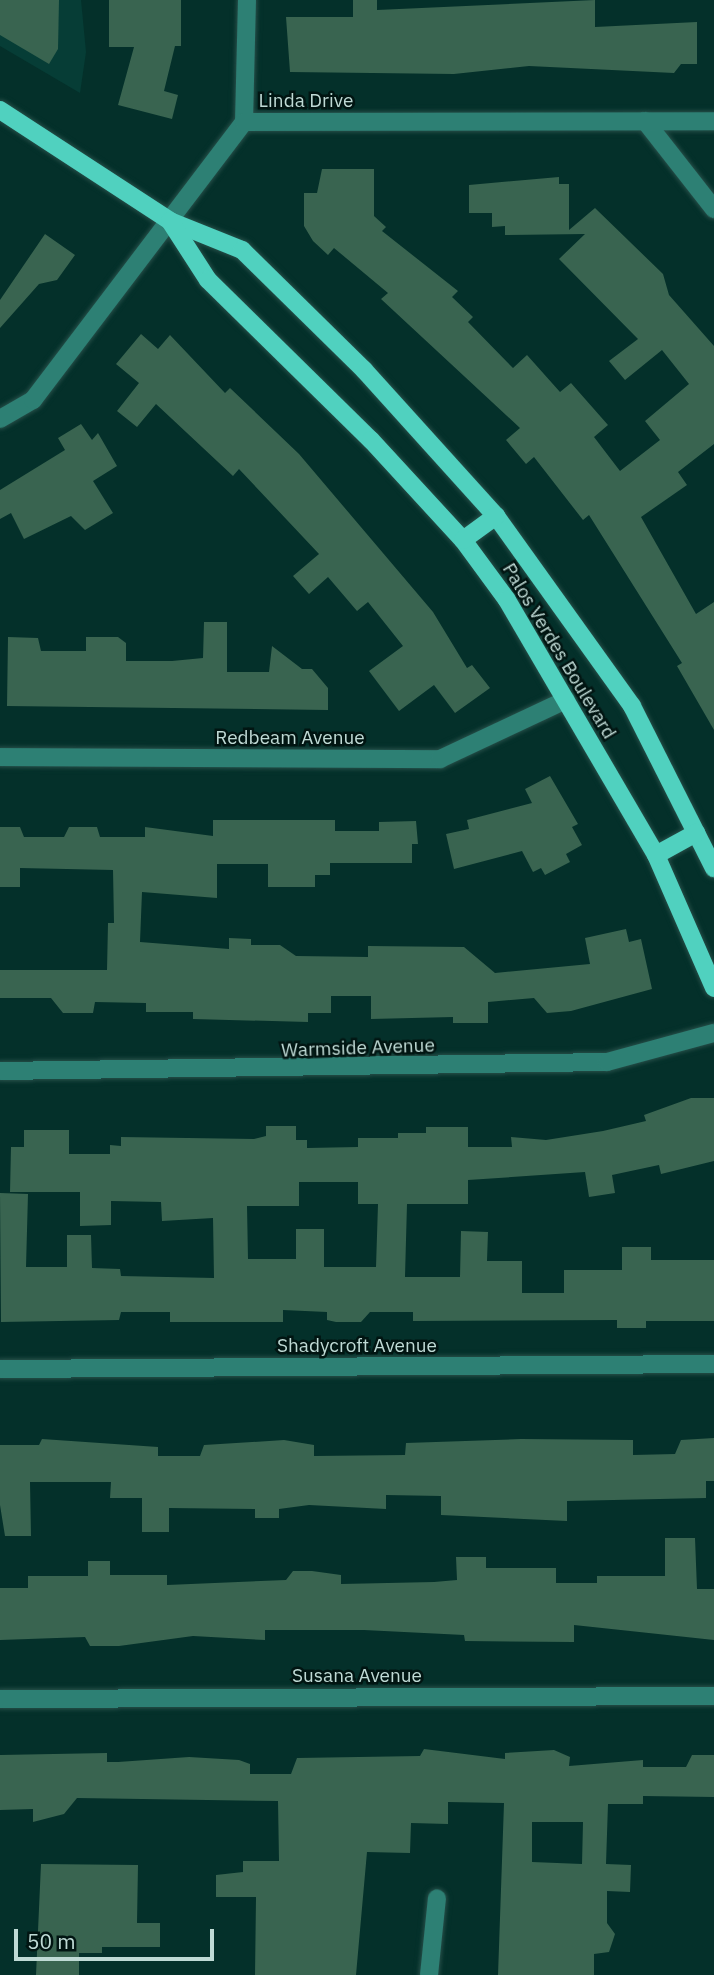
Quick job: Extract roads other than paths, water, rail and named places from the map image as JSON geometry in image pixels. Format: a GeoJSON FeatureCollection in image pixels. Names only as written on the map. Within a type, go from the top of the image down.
{"type":"FeatureCollection","features":[{"type":"Feature","properties":{"kind":"main road","name":"Palos Verdes Boulevard"},"geometry":{"type":"LineString","coordinates":[[0,110],[170,221],[242,250],[364,370],[496,516],[632,706],[714,868]]}},
{"type":"Feature","properties":{"kind":"main road","name":"Palos Verdes Boulevard"},"geometry":{"type":"LineString","coordinates":[[170,221],[208,280],[463,540],[507,600],[656,855],[714,988]]}},
{"type":"Feature","properties":{"kind":"main road"},"geometry":{"type":"LineString","coordinates":[[463,540],[496,516]]}},
{"type":"Feature","properties":{"kind":"main road"},"geometry":{"type":"LineString","coordinates":[[656,855],[696,833]]}},
{"type":"Feature","properties":{"kind":"street"},"geometry":{"type":"LineString","coordinates":[[244,122],[247,0]]}},
{"type":"Feature","properties":{"kind":"street"},"geometry":{"type":"LineString","coordinates":[[645,121],[714,209]]}},
{"type":"Feature","properties":{"kind":"street","name":"Linda Drive"},"geometry":{"type":"LineString","coordinates":[[0,419],[33,400],[244,122],[714,121]]}},
{"type":"Feature","properties":{"kind":"street","name":"Redbeam Avenue"},"geometry":{"type":"LineString","coordinates":[[0,757],[440,759],[566,700]]}},
{"type":"Feature","properties":{"kind":"street","name":"Warmside Avenue"},"geometry":{"type":"LineString","coordinates":[[0,1071],[607,1062],[714,1033]]}},
{"type":"Feature","properties":{"kind":"street","name":"Shadycroft Avenue"},"geometry":{"type":"LineString","coordinates":[[0,1369],[714,1364]]}},
{"type":"Feature","properties":{"kind":"street","name":"Susana Avenue"},"geometry":{"type":"LineString","coordinates":[[0,1699],[714,1696]]}},
{"type":"Feature","properties":{"kind":"street"},"geometry":{"type":"LineString","coordinates":[[429,1975],[438,1898]]}}]}
